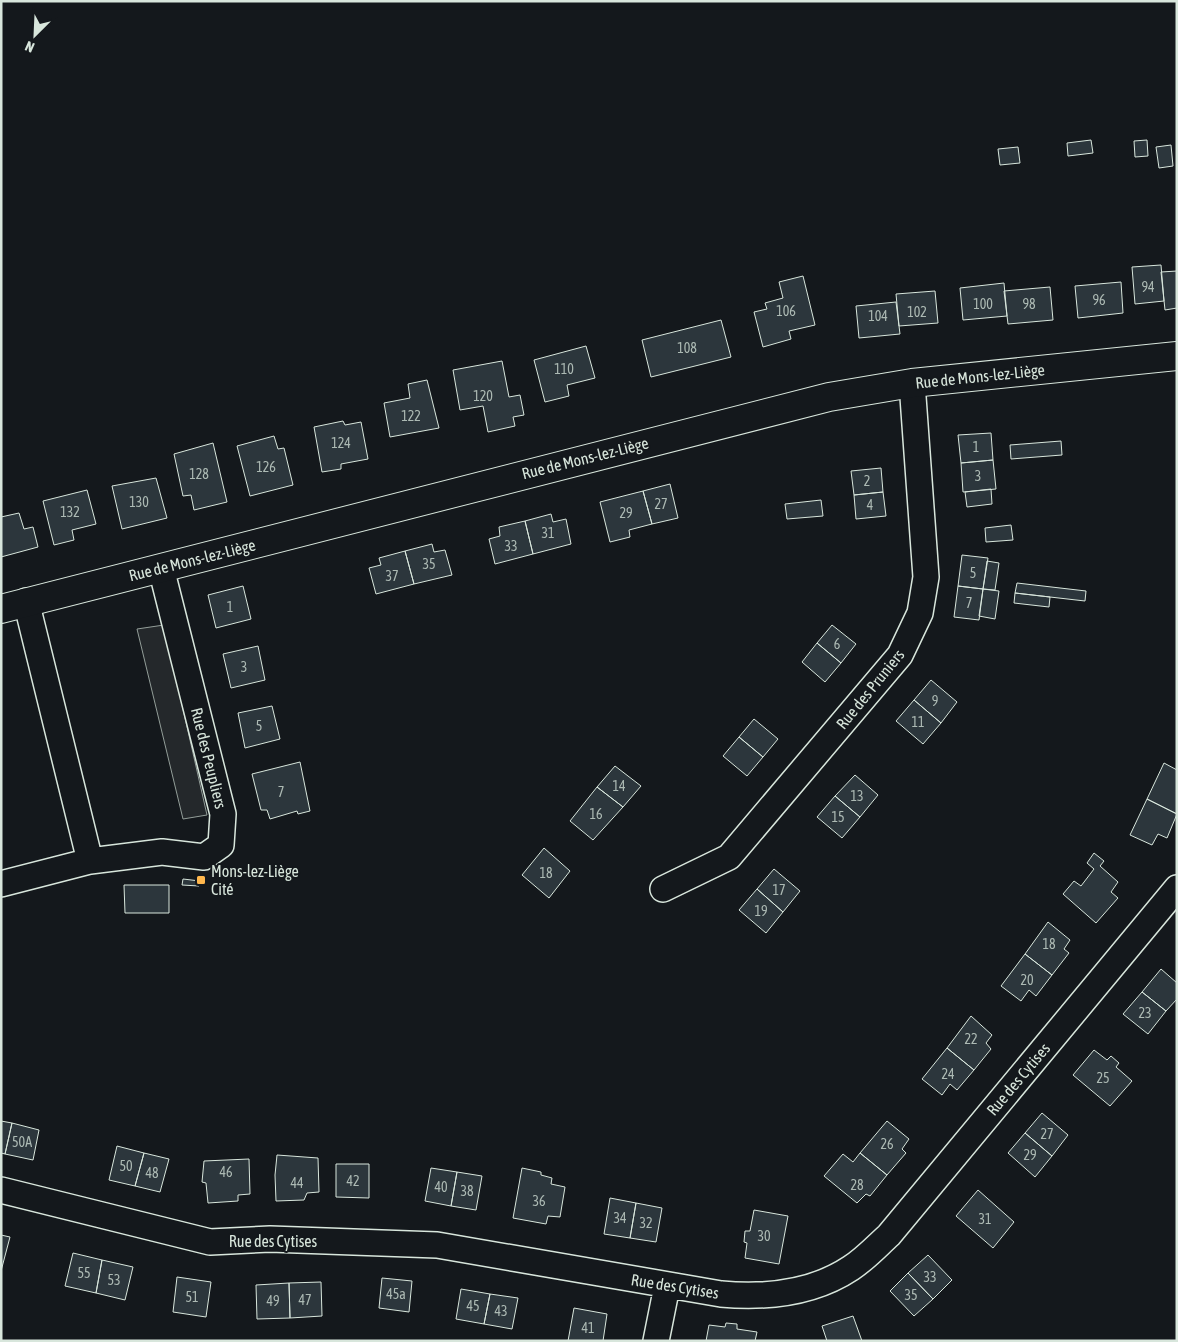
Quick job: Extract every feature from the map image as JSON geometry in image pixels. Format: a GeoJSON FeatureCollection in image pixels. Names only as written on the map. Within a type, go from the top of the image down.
{"type":"FeatureCollection","features":[{"type":"Feature","properties":{"kind":"street","name":"Rue de Mons-lez-Liège"},"geometry":{"type":"LineString","coordinates":[[14,605],[828,397],[912,383],[1177,356]]}},
{"type":"Feature","properties":{"kind":"street","name":"Rue des Pruniers"},"geometry":{"type":"LineString","coordinates":[[663,890],[729,857],[900,655],[920,613],[926,577],[912,383]]}},
{"type":"Feature","properties":{"kind":"street","name":"Rue des Peupliers"},"geometry":{"type":"LineString","coordinates":[[1,884],[90,861],[162,852],[204,857],[221,845],[224,814],[161,568]]}},
{"type":"Feature","properties":{"kind":"street"},"geometry":{"type":"LineString","coordinates":[[14,605],[90,861]]}},
{"type":"Feature","properties":{"kind":"street","name":"Rue des Cytises"},"geometry":{"type":"LineString","coordinates":[[1,1190],[210,1242],[270,1239],[436,1245],[667,1286],[752,1297],[802,1291],[851,1269],[889,1235],[1177,888]]}},
{"type":"Feature","properties":{"kind":"street"},"geometry":{"type":"LineString","coordinates":[[656,1341],[667,1286]]}},
{"type":"Feature","properties":{"kind":"shaded area"},"geometry":{"type":"Polygon","coordinates":[[[164,625],[207,815],[183,819],[137,629],[164,625]]]}},
{"type":"Feature","properties":{"kind":"building"},"geometry":{"type":"Polygon","coordinates":[[[1091,140],[1093,153],[1068,156],[1067,143],[1091,140]]]}},
{"type":"Feature","properties":{"kind":"building"},"geometry":{"type":"Polygon","coordinates":[[[1147,140],[1148,156],[1135,157],[1134,141],[1147,140]]]}},
{"type":"Feature","properties":{"kind":"building"},"geometry":{"type":"Polygon","coordinates":[[[1171,145],[1173,166],[1159,168],[1156,147],[1171,145]]]}},
{"type":"Feature","properties":{"kind":"building"},"geometry":{"type":"Polygon","coordinates":[[[1018,147],[1020,163],[1000,165],[998,149],[1018,147]]]}},
{"type":"Feature","properties":{"kind":"building"},"geometry":{"type":"Polygon","coordinates":[[[1161,265],[1164,301],[1135,304],[1132,267],[1161,265]]]}},
{"type":"Feature","properties":{"kind":"building"},"geometry":{"type":"Polygon","coordinates":[[[1177,271],[1177,308],[1165,310],[1161,272],[1177,271]]]}},
{"type":"Feature","properties":{"kind":"building"},"geometry":{"type":"Polygon","coordinates":[[[803,276],[815,325],[789,331],[791,339],[763,347],[754,312],[767,309],[765,303],[783,298],[779,282],[803,276]]]}},
{"type":"Feature","properties":{"kind":"building"},"geometry":{"type":"Polygon","coordinates":[[[1121,282],[1123,313],[1078,318],[1075,286],[1121,282]]]}},
{"type":"Feature","properties":{"kind":"building"},"geometry":{"type":"Polygon","coordinates":[[[1004,283],[1007,316],[963,320],[960,288],[1004,283]]]}},
{"type":"Feature","properties":{"kind":"building"},"geometry":{"type":"Polygon","coordinates":[[[1050,287],[1053,320],[1008,324],[1004,291],[1050,287]]]}},
{"type":"Feature","properties":{"kind":"building"},"geometry":{"type":"Polygon","coordinates":[[[935,291],[938,323],[899,326],[896,294],[935,291]]]}},
{"type":"Feature","properties":{"kind":"building"},"geometry":{"type":"Polygon","coordinates":[[[896,302],[900,334],[859,338],[856,306],[896,302]]]}},
{"type":"Feature","properties":{"kind":"building"},"geometry":{"type":"Polygon","coordinates":[[[721,320],[731,357],[651,377],[642,340],[721,320]]]}},
{"type":"Feature","properties":{"kind":"building"},"geometry":{"type":"Polygon","coordinates":[[[586,346],[595,378],[567,385],[569,396],[545,402],[534,360],[586,346]]]}},
{"type":"Feature","properties":{"kind":"building"},"geometry":{"type":"Polygon","coordinates":[[[502,361],[509,397],[520,395],[524,415],[513,417],[515,426],[488,432],[483,406],[460,410],[453,370],[502,361]]]}},
{"type":"Feature","properties":{"kind":"building"},"geometry":{"type":"Polygon","coordinates":[[[427,380],[439,428],[390,437],[384,403],[410,398],[408,384],[427,380]]]}},
{"type":"Feature","properties":{"kind":"building"},"geometry":{"type":"Polygon","coordinates":[[[343,421],[345,425],[361,422],[368,459],[341,464],[341,469],[322,472],[314,427],[343,421]]]}},
{"type":"Feature","properties":{"kind":"building"},"geometry":{"type":"Polygon","coordinates":[[[991,433],[993,460],[961,463],[958,435],[991,433]]]}},
{"type":"Feature","properties":{"kind":"building"},"geometry":{"type":"Polygon","coordinates":[[[274,436],[278,449],[284,448],[293,485],[250,496],[237,446],[274,436]]]}},
{"type":"Feature","properties":{"kind":"building"},"geometry":{"type":"Polygon","coordinates":[[[1061,441],[1062,455],[1011,459],[1010,445],[1061,441]]]}},
{"type":"Feature","properties":{"kind":"building"},"geometry":{"type":"Polygon","coordinates":[[[213,443],[227,502],[194,510],[191,495],[183,496],[174,454],[213,443]]]}},
{"type":"Feature","properties":{"kind":"building"},"geometry":{"type":"Polygon","coordinates":[[[993,460],[996,489],[963,492],[961,463],[993,460]]]}},
{"type":"Feature","properties":{"kind":"building"},"geometry":{"type":"Polygon","coordinates":[[[881,468],[883,492],[854,495],[851,471],[881,468]]]}},
{"type":"Feature","properties":{"kind":"building"},"geometry":{"type":"Polygon","coordinates":[[[156,478],[167,518],[122,529],[112,486],[156,478]]]}},
{"type":"Feature","properties":{"kind":"building"},"geometry":{"type":"Polygon","coordinates":[[[670,484],[678,518],[652,524],[643,491],[670,484]]]}},
{"type":"Feature","properties":{"kind":"building"},"geometry":{"type":"Polygon","coordinates":[[[991,489],[992,504],[967,507],[965,492],[991,489]]]}},
{"type":"Feature","properties":{"kind":"building"},"geometry":{"type":"Polygon","coordinates":[[[87,490],[96,524],[72,530],[74,540],[54,545],[43,501],[87,490]]]}},
{"type":"Feature","properties":{"kind":"building"},"geometry":{"type":"Polygon","coordinates":[[[643,491],[652,524],[629,530],[630,537],[610,542],[600,502],[643,491]]]}},
{"type":"Feature","properties":{"kind":"building"},"geometry":{"type":"Polygon","coordinates":[[[883,492],[886,516],[856,519],[854,495],[883,492]]]}},
{"type":"Feature","properties":{"kind":"building"},"geometry":{"type":"Polygon","coordinates":[[[821,500],[823,516],[787,519],[785,504],[821,500]]]}},
{"type":"Feature","properties":{"kind":"building"},"geometry":{"type":"Polygon","coordinates":[[[19,513],[24,529],[33,527],[38,547],[1,557],[1,517],[19,513]]]}},
{"type":"Feature","properties":{"kind":"building"},"geometry":{"type":"Polygon","coordinates":[[[551,514],[553,522],[566,519],[571,544],[533,554],[525,521],[551,514]]]}},
{"type":"Feature","properties":{"kind":"building"},"geometry":{"type":"Polygon","coordinates":[[[525,521],[533,554],[495,564],[489,539],[500,536],[499,527],[525,521]]]}},
{"type":"Feature","properties":{"kind":"building"},"geometry":{"type":"Polygon","coordinates":[[[1011,525],[1013,540],[986,542],[985,528],[1011,525]]]}},
{"type":"Feature","properties":{"kind":"building"},"geometry":{"type":"Polygon","coordinates":[[[432,544],[434,552],[445,550],[452,575],[414,584],[405,551],[432,544]]]}},
{"type":"Feature","properties":{"kind":"building"},"geometry":{"type":"Polygon","coordinates":[[[405,551],[414,584],[376,594],[369,568],[381,565],[379,558],[405,551]]]}},
{"type":"Feature","properties":{"kind":"building"},"geometry":{"type":"Polygon","coordinates":[[[962,555],[988,558],[983,589],[958,586],[962,555]]]}},
{"type":"Feature","properties":{"kind":"building"},"geometry":{"type":"Polygon","coordinates":[[[987,561],[999,563],[995,590],[983,589],[987,561]]]}},
{"type":"Feature","properties":{"kind":"building"},"geometry":{"type":"Polygon","coordinates":[[[1017,583],[1086,591],[1085,601],[1015,593],[1017,583]]]}},
{"type":"Feature","properties":{"kind":"building"},"geometry":{"type":"Polygon","coordinates":[[[243,586],[251,619],[216,628],[208,595],[243,586]]]}},
{"type":"Feature","properties":{"kind":"building"},"geometry":{"type":"Polygon","coordinates":[[[958,586],[983,589],[979,620],[954,617],[958,586]]]}},
{"type":"Feature","properties":{"kind":"building"},"geometry":{"type":"Polygon","coordinates":[[[983,589],[999,591],[995,619],[979,616],[983,589]]]}},
{"type":"Feature","properties":{"kind":"building"},"geometry":{"type":"Polygon","coordinates":[[[1015,593],[1050,597],[1049,607],[1014,603],[1015,593]]]}},
{"type":"Feature","properties":{"kind":"building"},"geometry":{"type":"Polygon","coordinates":[[[832,625],[856,644],[841,663],[817,643],[832,625]]]}},
{"type":"Feature","properties":{"kind":"building"},"geometry":{"type":"Polygon","coordinates":[[[817,643],[841,663],[825,682],[802,662],[817,643]]]}},
{"type":"Feature","properties":{"kind":"building"},"geometry":{"type":"Polygon","coordinates":[[[258,646],[265,680],[231,688],[223,654],[258,646]]]}},
{"type":"Feature","properties":{"kind":"building"},"geometry":{"type":"Polygon","coordinates":[[[931,680],[957,702],[941,723],[914,700],[931,680]]]}},
{"type":"Feature","properties":{"kind":"building"},"geometry":{"type":"Polygon","coordinates":[[[914,700],[941,723],[923,744],[896,721],[914,700]]]}},
{"type":"Feature","properties":{"kind":"building"},"geometry":{"type":"Polygon","coordinates":[[[272,706],[280,739],[245,748],[238,713],[272,706]]]}},
{"type":"Feature","properties":{"kind":"building"},"geometry":{"type":"Polygon","coordinates":[[[754,719],[778,739],[763,757],[739,737],[754,719]]]}},
{"type":"Feature","properties":{"kind":"building"},"geometry":{"type":"Polygon","coordinates":[[[739,737],[763,757],[747,776],[723,756],[739,737]]]}},
{"type":"Feature","properties":{"kind":"building"},"geometry":{"type":"Polygon","coordinates":[[[300,762],[310,811],[298,814],[297,811],[270,819],[267,810],[261,810],[252,774],[300,762]]]}},
{"type":"Feature","properties":{"kind":"building"},"geometry":{"type":"Polygon","coordinates":[[[1164,763],[1177,770],[1177,814],[1147,799],[1164,763]]]}},
{"type":"Feature","properties":{"kind":"building"},"geometry":{"type":"Polygon","coordinates":[[[615,766],[641,786],[623,807],[597,787],[615,766]]]}},
{"type":"Feature","properties":{"kind":"building"},"geometry":{"type":"Polygon","coordinates":[[[855,775],[878,795],[860,817],[835,796],[855,775]]]}},
{"type":"Feature","properties":{"kind":"building"},"geometry":{"type":"Polygon","coordinates":[[[597,787],[623,807],[593,840],[570,821],[597,787]]]}},
{"type":"Feature","properties":{"kind":"building"},"geometry":{"type":"Polygon","coordinates":[[[835,796],[860,817],[842,838],[817,817],[835,796]]]}},
{"type":"Feature","properties":{"kind":"building"},"geometry":{"type":"Polygon","coordinates":[[[1147,799],[1177,814],[1167,838],[1158,834],[1152,845],[1130,835],[1147,799]]]}},
{"type":"Feature","properties":{"kind":"building"},"geometry":{"type":"Polygon","coordinates":[[[544,848],[570,871],[549,898],[522,875],[544,848]]]}},
{"type":"Feature","properties":{"kind":"building"},"geometry":{"type":"Polygon","coordinates":[[[1094,853],[1104,861],[1100,866],[1118,882],[1111,892],[1118,898],[1096,923],[1063,894],[1074,881],[1081,886],[1094,869],[1087,863],[1094,853]]]}},
{"type":"Feature","properties":{"kind":"building"},"geometry":{"type":"Polygon","coordinates":[[[774,869],[800,891],[783,912],[757,889],[774,869]]]}},
{"type":"Feature","properties":{"kind":"building"},"geometry":{"type":"Polygon","coordinates":[[[183,879],[200,881],[199,886],[182,885],[183,879]]]}},
{"type":"Feature","properties":{"kind":"building"},"geometry":{"type":"Polygon","coordinates":[[[124,885],[169,885],[169,913],[125,913],[124,885]]]}},
{"type":"Feature","properties":{"kind":"building"},"geometry":{"type":"Polygon","coordinates":[[[757,889],[783,912],[766,933],[739,910],[757,889]]]}},
{"type":"Feature","properties":{"kind":"building"},"geometry":{"type":"Polygon","coordinates":[[[1048,922],[1070,940],[1064,949],[1069,953],[1052,975],[1025,954],[1048,922]]]}},
{"type":"Feature","properties":{"kind":"building"},"geometry":{"type":"Polygon","coordinates":[[[1025,954],[1052,975],[1036,996],[1029,990],[1021,1001],[1001,986],[1025,954]]]}},
{"type":"Feature","properties":{"kind":"building"},"geometry":{"type":"Polygon","coordinates":[[[1161,969],[1177,983],[1177,999],[1166,1011],[1142,992],[1161,969]]]}},
{"type":"Feature","properties":{"kind":"building"},"geometry":{"type":"Polygon","coordinates":[[[1142,992],[1166,1011],[1148,1034],[1123,1014],[1142,992]]]}},
{"type":"Feature","properties":{"kind":"building"},"geometry":{"type":"Polygon","coordinates":[[[971,1016],[992,1035],[986,1043],[991,1049],[974,1070],[947,1048],[971,1016]]]}},
{"type":"Feature","properties":{"kind":"building"},"geometry":{"type":"Polygon","coordinates":[[[947,1048],[974,1070],[957,1090],[950,1084],[942,1095],[922,1079],[947,1048]]]}},
{"type":"Feature","properties":{"kind":"building"},"geometry":{"type":"Polygon","coordinates":[[[1094,1050],[1107,1060],[1111,1056],[1119,1063],[1116,1067],[1132,1081],[1110,1106],[1073,1075],[1094,1050]]]}},
{"type":"Feature","properties":{"kind":"building"},"geometry":{"type":"Polygon","coordinates":[[[1042,1113],[1068,1135],[1052,1156],[1025,1133],[1042,1113]]]}},
{"type":"Feature","properties":{"kind":"building"},"geometry":{"type":"Polygon","coordinates":[[[1,1121],[12,1123],[5,1154],[1,1153],[1,1121]]]}},
{"type":"Feature","properties":{"kind":"building"},"geometry":{"type":"Polygon","coordinates":[[[887,1121],[909,1139],[902,1149],[906,1153],[887,1175],[860,1153],[887,1121]]]}},
{"type":"Feature","properties":{"kind":"building"},"geometry":{"type":"Polygon","coordinates":[[[12,1123],[39,1130],[33,1160],[5,1154],[12,1123]]]}},
{"type":"Feature","properties":{"kind":"building"},"geometry":{"type":"Polygon","coordinates":[[[1025,1133],[1052,1156],[1035,1177],[1008,1153],[1025,1133]]]}},
{"type":"Feature","properties":{"kind":"building"},"geometry":{"type":"Polygon","coordinates":[[[117,1146],[144,1153],[135,1186],[109,1180],[117,1146]]]}},
{"type":"Feature","properties":{"kind":"building"},"geometry":{"type":"Polygon","coordinates":[[[144,1153],[169,1159],[160,1192],[135,1186],[144,1153]]]}},
{"type":"Feature","properties":{"kind":"building"},"geometry":{"type":"Polygon","coordinates":[[[860,1153],[887,1175],[870,1196],[866,1194],[857,1203],[824,1176],[843,1154],[853,1162],[860,1153]]]}},
{"type":"Feature","properties":{"kind":"building"},"geometry":{"type":"Polygon","coordinates":[[[277,1155],[318,1158],[319,1192],[307,1193],[304,1200],[276,1201],[275,1175],[277,1155]]]}},
{"type":"Feature","properties":{"kind":"building"},"geometry":{"type":"Polygon","coordinates":[[[249,1159],[250,1194],[238,1195],[238,1201],[208,1203],[206,1183],[202,1182],[204,1161],[249,1159]]]}},
{"type":"Feature","properties":{"kind":"building"},"geometry":{"type":"Polygon","coordinates":[[[336,1164],[369,1164],[369,1198],[336,1197],[336,1164]]]}},
{"type":"Feature","properties":{"kind":"building"},"geometry":{"type":"Polygon","coordinates":[[[431,1168],[457,1172],[451,1206],[425,1201],[431,1168]]]}},
{"type":"Feature","properties":{"kind":"building"},"geometry":{"type":"Polygon","coordinates":[[[522,1168],[541,1172],[541,1175],[552,1178],[551,1184],[565,1187],[560,1217],[548,1216],[546,1224],[513,1218],[522,1168]]]}},
{"type":"Feature","properties":{"kind":"building"},"geometry":{"type":"Polygon","coordinates":[[[457,1172],[482,1176],[476,1210],[451,1206],[457,1172]]]}},
{"type":"Feature","properties":{"kind":"building"},"geometry":{"type":"Polygon","coordinates":[[[978,1190],[1014,1222],[993,1248],[956,1216],[978,1190]]]}},
{"type":"Feature","properties":{"kind":"building"},"geometry":{"type":"Polygon","coordinates":[[[610,1198],[636,1203],[630,1238],[604,1234],[610,1198]]]}},
{"type":"Feature","properties":{"kind":"building"},"geometry":{"type":"Polygon","coordinates":[[[636,1203],[662,1208],[656,1242],[630,1238],[636,1203]]]}},
{"type":"Feature","properties":{"kind":"building"},"geometry":{"type":"Polygon","coordinates":[[[754,1210],[788,1216],[779,1264],[745,1258],[747,1243],[744,1242],[745,1231],[750,1231],[754,1210]]]}},
{"type":"Feature","properties":{"kind":"building"},"geometry":{"type":"Polygon","coordinates":[[[1,1235],[10,1237],[1,1271],[1,1235]]]}},
{"type":"Feature","properties":{"kind":"building"},"geometry":{"type":"Polygon","coordinates":[[[73,1253],[102,1260],[96,1293],[65,1286],[73,1253]]]}},
{"type":"Feature","properties":{"kind":"building"},"geometry":{"type":"Polygon","coordinates":[[[928,1255],[952,1280],[933,1299],[908,1273],[928,1255]]]}},
{"type":"Feature","properties":{"kind":"building"},"geometry":{"type":"Polygon","coordinates":[[[102,1260],[133,1267],[125,1300],[96,1293],[102,1260]]]}},
{"type":"Feature","properties":{"kind":"building"},"geometry":{"type":"Polygon","coordinates":[[[908,1273],[933,1299],[914,1316],[890,1291],[908,1273]]]}},
{"type":"Feature","properties":{"kind":"building"},"geometry":{"type":"Polygon","coordinates":[[[177,1277],[211,1282],[206,1317],[173,1312],[177,1277]]]}},
{"type":"Feature","properties":{"kind":"building"},"geometry":{"type":"Polygon","coordinates":[[[382,1278],[412,1281],[409,1312],[379,1308],[382,1278]]]}},
{"type":"Feature","properties":{"kind":"building"},"geometry":{"type":"Polygon","coordinates":[[[321,1282],[322,1316],[290,1318],[289,1283],[321,1282]]]}},
{"type":"Feature","properties":{"kind":"building"},"geometry":{"type":"Polygon","coordinates":[[[289,1283],[290,1318],[257,1319],[256,1285],[289,1283]]]}},
{"type":"Feature","properties":{"kind":"building"},"geometry":{"type":"Polygon","coordinates":[[[461,1289],[490,1294],[484,1324],[456,1319],[461,1289]]]}},
{"type":"Feature","properties":{"kind":"building"},"geometry":{"type":"Polygon","coordinates":[[[490,1294],[518,1298],[512,1329],[484,1324],[490,1294]]]}},
{"type":"Feature","properties":{"kind":"building"},"geometry":{"type":"Polygon","coordinates":[[[574,1308],[607,1314],[603,1341],[568,1341],[574,1308]]]}},
{"type":"Feature","properties":{"kind":"building"},"geometry":{"type":"Polygon","coordinates":[[[853,1316],[862,1341],[827,1341],[822,1326],[853,1316]]]}},
{"type":"Feature","properties":{"kind":"building"},"geometry":{"type":"Polygon","coordinates":[[[726,1323],[737,1324],[737,1329],[757,1332],[755,1341],[706,1341],[709,1325],[725,1327],[726,1323]]]}},
{"type":"Feature","properties":{"kind":"place","name":"Mons-lez-Liège Cité"},"geometry":{"type":"Point","coordinates":[201,880]}}]}
